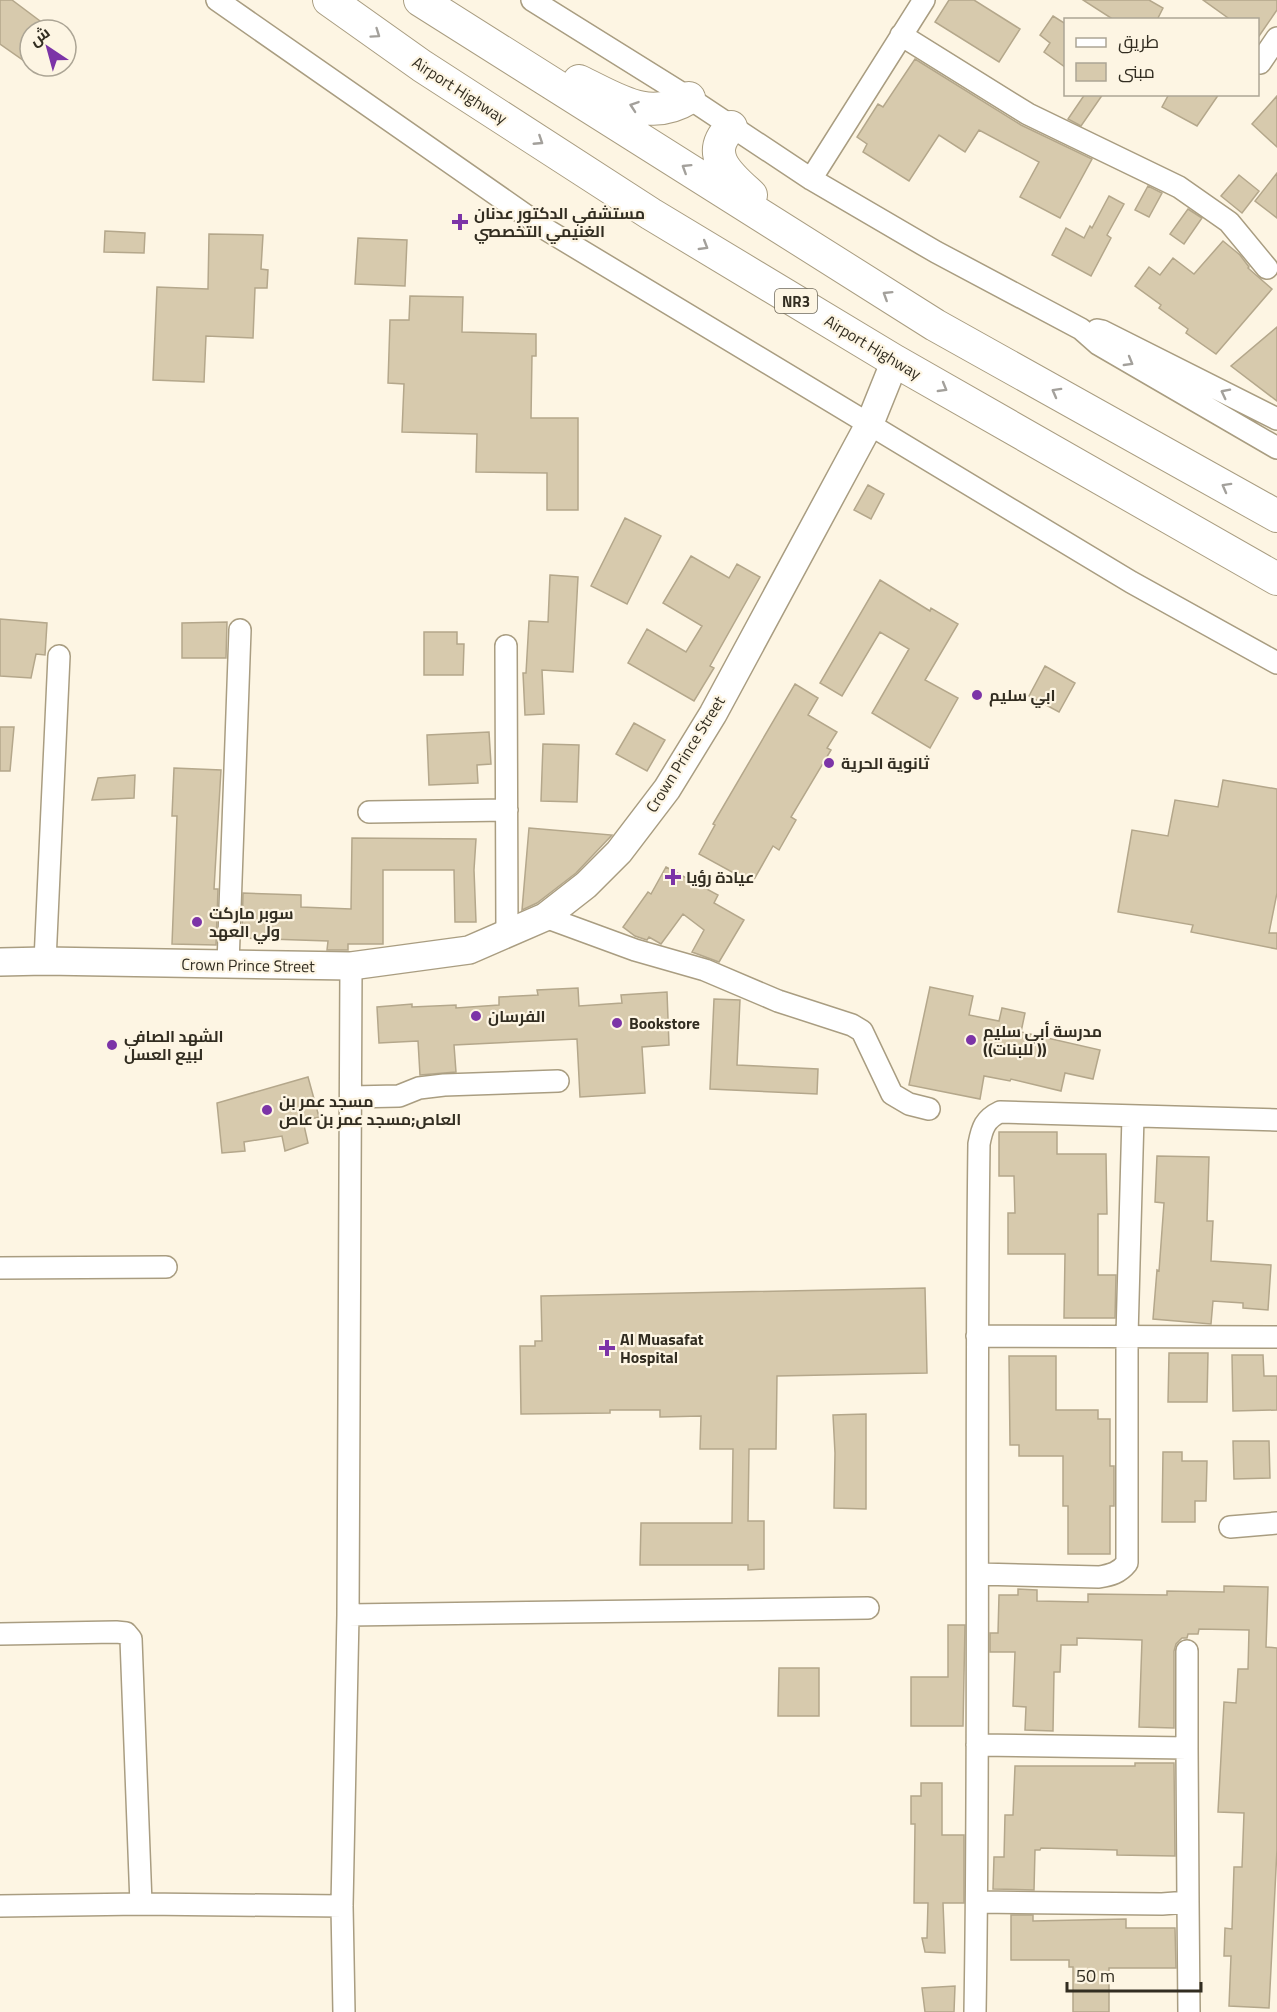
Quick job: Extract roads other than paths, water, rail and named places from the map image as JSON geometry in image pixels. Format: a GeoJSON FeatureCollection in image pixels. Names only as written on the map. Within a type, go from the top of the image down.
{"type":"FeatureCollection","features":[{"type":"Feature","properties":{"kind":"highway","name":"Airport Highway"},"geometry":{"type":"LineString","coordinates":[[328,0],[422,66],[651,214],[895,361],[1277,579]]}},
{"type":"Feature","properties":{"kind":"highway"},"geometry":{"type":"LineString","coordinates":[[420,0],[935,325],[1277,516]]}},
{"type":"Feature","properties":{"kind":"highway"},"geometry":{"type":"LineString","coordinates":[[467,30],[635,107],[646,110],[669,108],[689,98]]}},
{"type":"Feature","properties":{"kind":"highway"},"geometry":{"type":"LineString","coordinates":[[731,127],[720,145],[720,160],[723,168],[795,237]]}},
{"type":"Feature","properties":{"kind":"main road","name":"Crown Prince Street"},"geometry":{"type":"LineString","coordinates":[[0,962],[351,966],[469,950],[545,917],[586,885],[619,852],[667,789],[712,714],[870,423],[895,361]]}},
{"type":"Feature","properties":{"kind":"street"},"geometry":{"type":"LineString","coordinates":[[218,0],[547,230],[1131,582],[1277,663]]}},
{"type":"Feature","properties":{"kind":"street"},"geometry":{"type":"LineString","coordinates":[[532,0],[689,98],[811,179],[936,252],[1081,329],[1098,344],[1277,448]]}},
{"type":"Feature","properties":{"kind":"street"},"geometry":{"type":"LineString","coordinates":[[811,179],[924,0]]}},
{"type":"Feature","properties":{"kind":"street"},"geometry":{"type":"LineString","coordinates":[[902,35],[1028,114],[1179,187],[1229,222],[1267,268]]}},
{"type":"Feature","properties":{"kind":"street"},"geometry":{"type":"LineString","coordinates":[[1260,63],[1277,38]]}},
{"type":"Feature","properties":{"kind":"street"},"geometry":{"type":"LineString","coordinates":[[1081,329],[1102,331],[1277,419]]}},
{"type":"Feature","properties":{"kind":"street"},"geometry":{"type":"LineString","coordinates":[[228,964],[240,630]]}},
{"type":"Feature","properties":{"kind":"street"},"geometry":{"type":"LineString","coordinates":[[506,646],[507,933]]}},
{"type":"Feature","properties":{"kind":"street"},"geometry":{"type":"LineString","coordinates":[[45,961],[59,656]]}},
{"type":"Feature","properties":{"kind":"street"},"geometry":{"type":"LineString","coordinates":[[369,812],[507,810]]}},
{"type":"Feature","properties":{"kind":"street"},"geometry":{"type":"LineString","coordinates":[[545,917],[635,950],[705,970],[778,1001],[852,1025],[862,1031],[892,1094],[909,1104],[928,1109]]}},
{"type":"Feature","properties":{"kind":"street"},"geometry":{"type":"LineString","coordinates":[[344,2012],[342,1906],[348,1615],[351,966]]}},
{"type":"Feature","properties":{"kind":"street"},"geometry":{"type":"LineString","coordinates":[[351,1097],[399,1096],[419,1088],[444,1085],[558,1081]]}},
{"type":"Feature","properties":{"kind":"street"},"geometry":{"type":"LineString","coordinates":[[975,2012],[977,1336],[982,1126],[1000,1112],[1277,1120]]}},
{"type":"Feature","properties":{"kind":"street"},"geometry":{"type":"LineString","coordinates":[[978,1574],[1099,1576],[1113,1574],[1127,1563],[1126,1336],[1133,1116]]}},
{"type":"Feature","properties":{"kind":"street"},"geometry":{"type":"LineString","coordinates":[[0,1268],[166,1267]]}},
{"type":"Feature","properties":{"kind":"street"},"geometry":{"type":"LineString","coordinates":[[977,1336],[1277,1337]]}},
{"type":"Feature","properties":{"kind":"street"},"geometry":{"type":"LineString","coordinates":[[1230,1527],[1277,1523]]}},
{"type":"Feature","properties":{"kind":"street"},"geometry":{"type":"LineString","coordinates":[[348,1615],[868,1608]]}},
{"type":"Feature","properties":{"kind":"street"},"geometry":{"type":"LineString","coordinates":[[0,1634],[116,1632],[126,1633],[131,1639],[141,1904]]}},
{"type":"Feature","properties":{"kind":"street"},"geometry":{"type":"LineString","coordinates":[[1187,1651],[1189,2012]]}},
{"type":"Feature","properties":{"kind":"street"},"geometry":{"type":"LineString","coordinates":[[977,1745],[1187,1748]]}},
{"type":"Feature","properties":{"kind":"street"},"geometry":{"type":"LineString","coordinates":[[977,1902],[1151,1904],[1188,1902]]}},
{"type":"Feature","properties":{"kind":"street"},"geometry":{"type":"LineString","coordinates":[[0,1906],[141,1904],[342,1906]]}},
{"type":"Feature","properties":{"kind":"place","name":"مستشفي الدكتور عدنان الغنيمي التخصصي"},"geometry":{"type":"Point","coordinates":[460,222]}},
{"type":"Feature","properties":{"kind":"place","name":"ابي سليم"},"geometry":{"type":"Point","coordinates":[977,695]}},
{"type":"Feature","properties":{"kind":"place","name":"ثانوية الحرية"},"geometry":{"type":"Point","coordinates":[829,763]}},
{"type":"Feature","properties":{"kind":"place","name":"عيادة رؤيا"},"geometry":{"type":"Point","coordinates":[673,877]}},
{"type":"Feature","properties":{"kind":"place","name":"سوبر ماركت ولي العهد"},"geometry":{"type":"Point","coordinates":[197,922]}},
{"type":"Feature","properties":{"kind":"place","name":"الفرسان"},"geometry":{"type":"Point","coordinates":[476,1016]}},
{"type":"Feature","properties":{"kind":"place","name":"Bookstore"},"geometry":{"type":"Point","coordinates":[617,1023]}},
{"type":"Feature","properties":{"kind":"place","name":"مدرسة أبي سليم ((للبنات ))"},"geometry":{"type":"Point","coordinates":[971,1040]}},
{"type":"Feature","properties":{"kind":"place","name":"الشهد الصافي لبيع العسل"},"geometry":{"type":"Point","coordinates":[112,1045]}},
{"type":"Feature","properties":{"kind":"place","name":"مسجد عمر بن العاص;مسجد عمر بن عاص"},"geometry":{"type":"Point","coordinates":[267,1110]}},
{"type":"Feature","properties":{"kind":"place","name":"Al Muasafat Hospital"},"geometry":{"type":"Point","coordinates":[607,1348]}}]}
